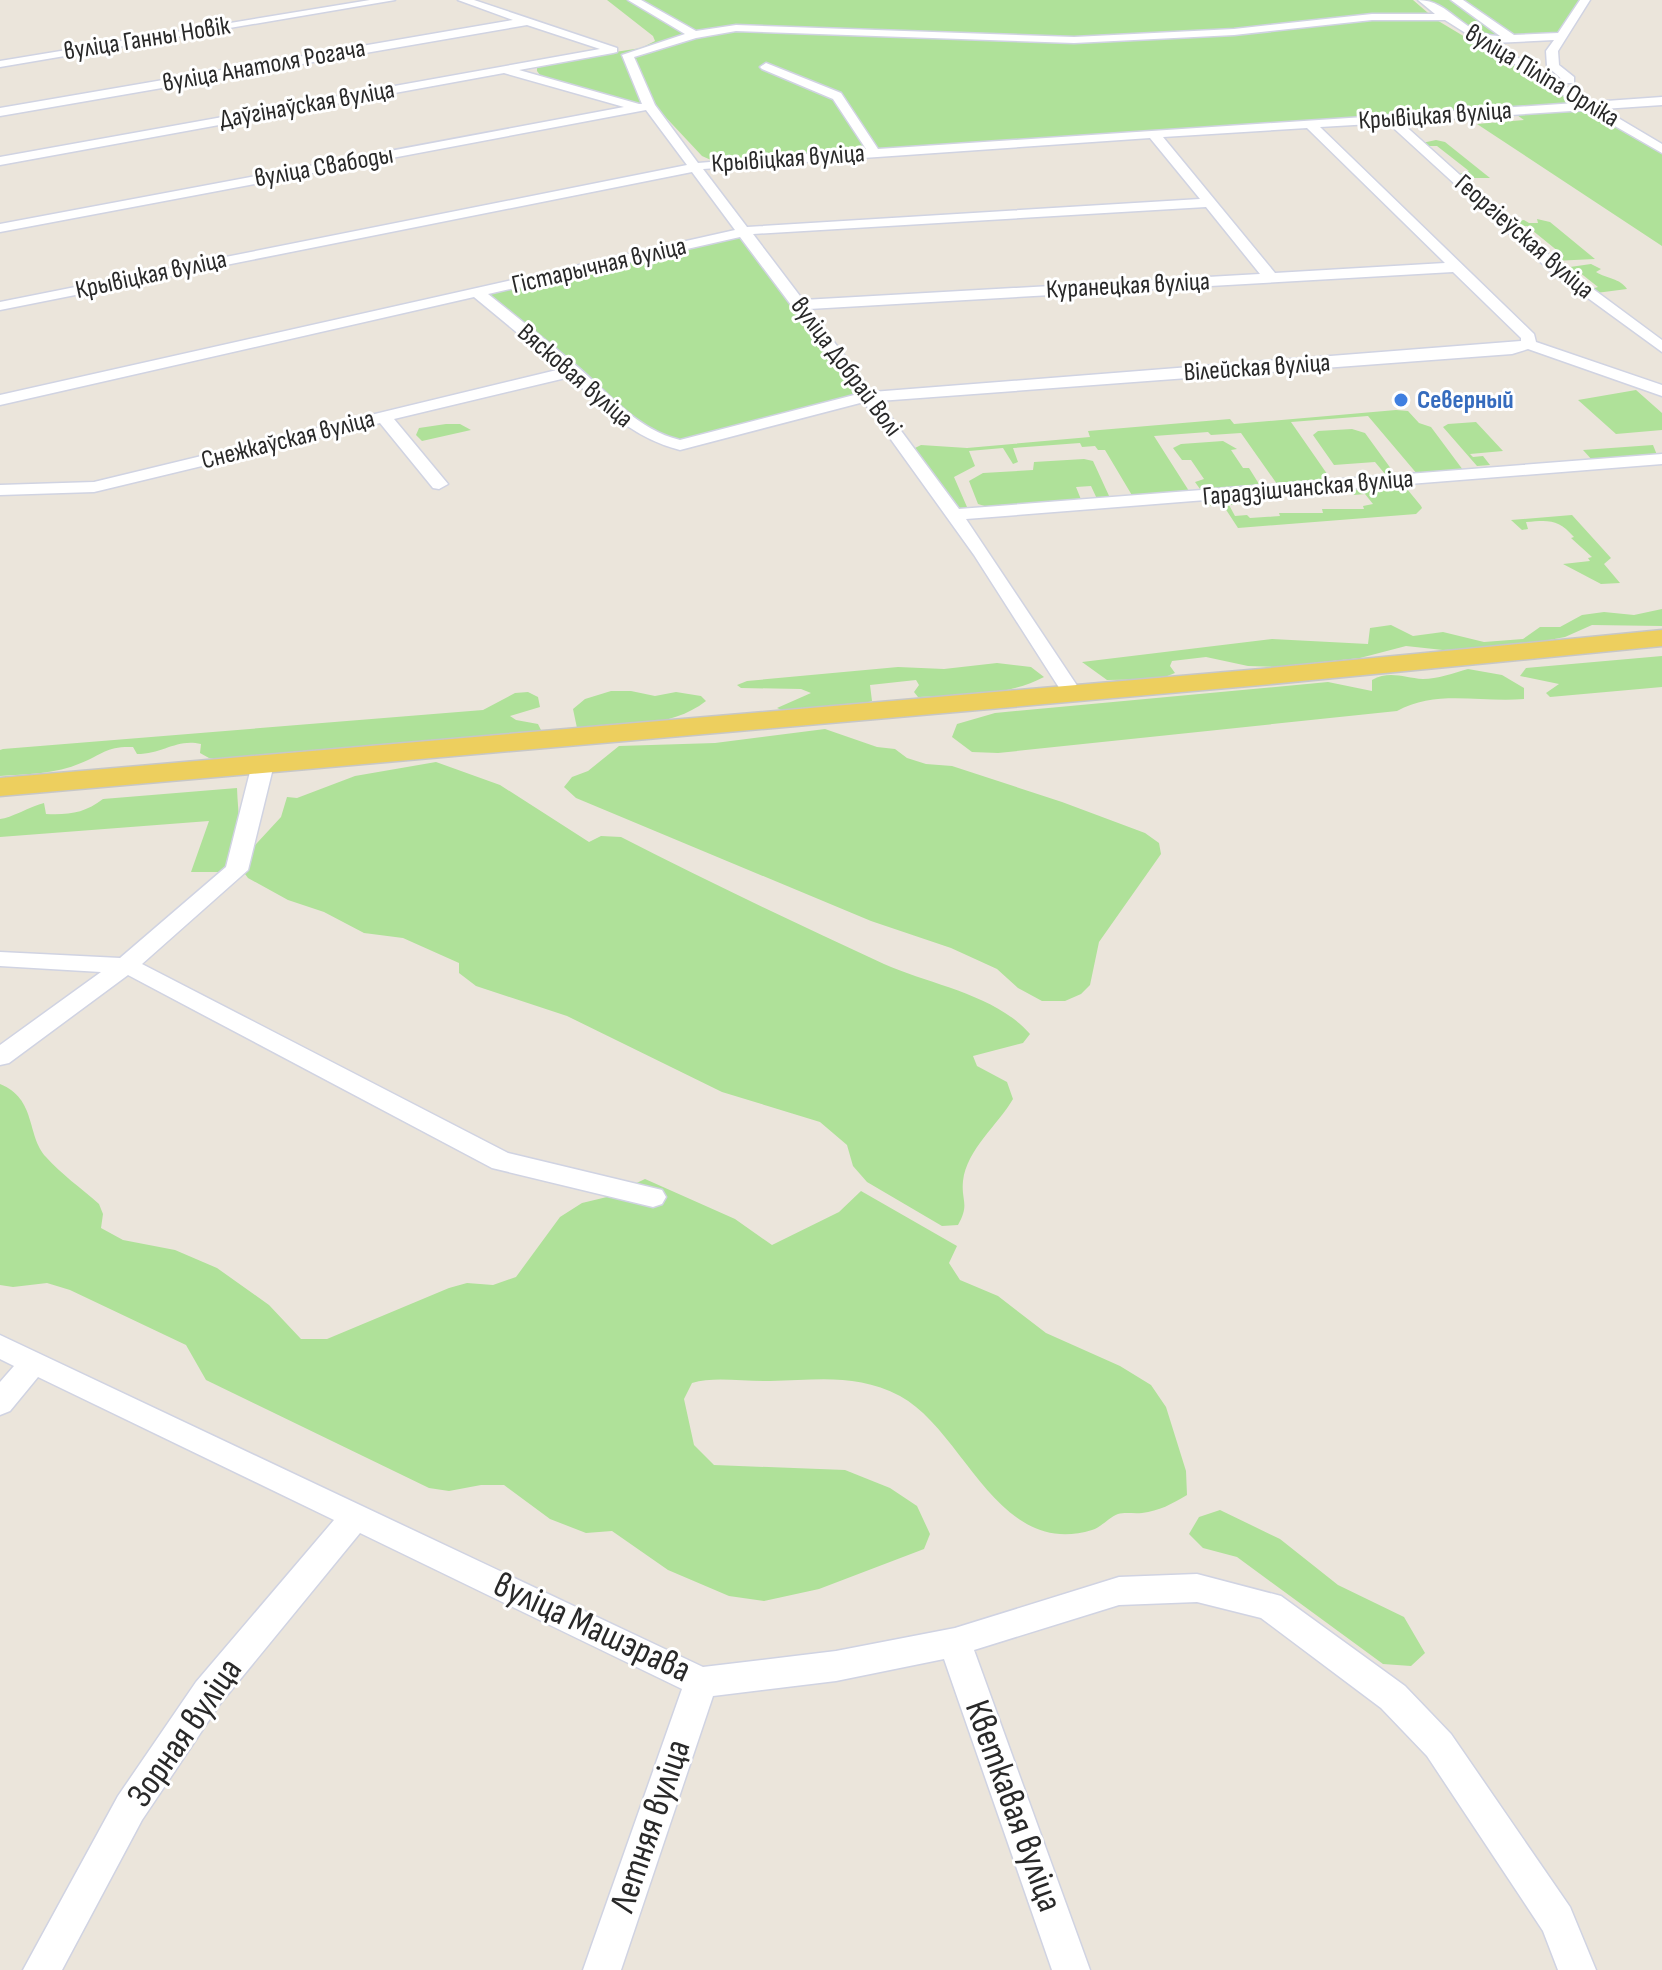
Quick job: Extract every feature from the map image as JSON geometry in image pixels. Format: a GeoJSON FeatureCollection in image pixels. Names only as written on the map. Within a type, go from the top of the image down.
{"type":"FeatureCollection","features":[{"type":"Feature","properties":{"kind":"main road"},"geometry":{"type":"LineString","coordinates":[[0,787],[1662,638]]}},
{"type":"Feature","properties":{"kind":"street","name":"вуліца Ганны Новік"},"geometry":{"type":"LineString","coordinates":[[0,64],[390,0]]}},
{"type":"Feature","properties":{"kind":"street"},"geometry":{"type":"LineString","coordinates":[[463,0],[628,55],[694,35],[736,28],[1115,39],[1265,29],[1372,17],[1445,17]]}},
{"type":"Feature","properties":{"kind":"street"},"geometry":{"type":"LineString","coordinates":[[633,0],[694,35]]}},
{"type":"Feature","properties":{"kind":"street","name":"вуліца Піліпа Орліка"},"geometry":{"type":"LineString","coordinates":[[1423,0],[1480,40],[1662,149]]}},
{"type":"Feature","properties":{"kind":"street"},"geometry":{"type":"LineString","coordinates":[[1456,0],[1511,38]]}},
{"type":"Feature","properties":{"kind":"street"},"geometry":{"type":"LineString","coordinates":[[1570,80],[1553,66],[1552,51],[1585,0]]}},
{"type":"Feature","properties":{"kind":"street","name":"вуліца Анатоля Рогача"},"geometry":{"type":"LineString","coordinates":[[0,112],[529,21]]}},
{"type":"Feature","properties":{"kind":"street"},"geometry":{"type":"LineString","coordinates":[[1480,40],[1560,36]]}},
{"type":"Feature","properties":{"kind":"street","name":"Даўгінаўская вуліца"},"geometry":{"type":"LineString","coordinates":[[0,161],[613,50]]}},
{"type":"Feature","properties":{"kind":"street","name":"вуліца Добрай Волі"},"geometry":{"type":"LineString","coordinates":[[628,55],[649,106],[954,515],[1072,693]]}},
{"type":"Feature","properties":{"kind":"street"},"geometry":{"type":"LineString","coordinates":[[766,67],[837,96],[873,151],[870,153]]}},
{"type":"Feature","properties":{"kind":"street"},"geometry":{"type":"LineString","coordinates":[[501,69],[635,106],[649,106]]}},
{"type":"Feature","properties":{"kind":"street","name":"Крывіцкая вуліца"},"geometry":{"type":"LineString","coordinates":[[0,306],[696,166],[1662,101]]}},
{"type":"Feature","properties":{"kind":"street","name":"вуліца Свабоды"},"geometry":{"type":"LineString","coordinates":[[0,228],[649,106]]}},
{"type":"Feature","properties":{"kind":"street","name":"Георгіеўская вуліца"},"geometry":{"type":"LineString","coordinates":[[1392,120],[1553,266],[1662,347]]}},
{"type":"Feature","properties":{"kind":"street"},"geometry":{"type":"LineString","coordinates":[[1311,125],[1529,337],[1528,344],[1633,378],[1662,391]]}},
{"type":"Feature","properties":{"kind":"street"},"geometry":{"type":"LineString","coordinates":[[1154,135],[1271,278]]}},
{"type":"Feature","properties":{"kind":"street","name":"Гістарычная вуліца"},"geometry":{"type":"LineString","coordinates":[[0,400],[743,232],[1207,203]]}},
{"type":"Feature","properties":{"kind":"street","name":"Куранецкая вуліца"},"geometry":{"type":"LineString","coordinates":[[800,305],[1457,267]]}},
{"type":"Feature","properties":{"kind":"street","name":"Вясковая вуліца"},"geometry":{"type":"LineString","coordinates":[[478,293],[573,371],[637,429],[663,442],[680,445]]}},
{"type":"Feature","properties":{"kind":"street","name":"Вілейская вуліца"},"geometry":{"type":"LineString","coordinates":[[680,445],[866,397],[1512,349],[1528,344]]}},
{"type":"Feature","properties":{"kind":"street","name":"Снежкаўская вуліца"},"geometry":{"type":"LineString","coordinates":[[0,490],[94,487],[573,371]]}},
{"type":"Feature","properties":{"kind":"street"},"geometry":{"type":"LineString","coordinates":[[383,416],[439,484]]}},
{"type":"Feature","properties":{"kind":"street","name":"Гарадзішчанская вуліца"},"geometry":{"type":"LineString","coordinates":[[954,515],[1662,459]]}},
{"type":"Feature","properties":{"kind":"street"},"geometry":{"type":"LineString","coordinates":[[0,1057],[125,966],[237,870],[263,764]]}},
{"type":"Feature","properties":{"kind":"street"},"geometry":{"type":"LineString","coordinates":[[0,959],[125,966],[193,997],[501,1161],[653,1197]]}},
{"type":"Feature","properties":{"kind":"street","name":"вуліца Машэрава"},"geometry":{"type":"LineString","coordinates":[[0,1346],[701,1682],[836,1666],[955,1642],[1119,1591],[1197,1588],[1270,1606],[1393,1697],[1439,1745],[1557,1920],[1577,1970]]}},
{"type":"Feature","properties":{"kind":"street"},"geometry":{"type":"LineString","coordinates":[[0,1403],[34,1362]]}},
{"type":"Feature","properties":{"kind":"street","name":"Зорная вуліца"},"geometry":{"type":"LineString","coordinates":[[42,1970],[130,1808],[208,1693],[356,1516]]}},
{"type":"Feature","properties":{"kind":"street","name":"Кветкавая вуліца"},"geometry":{"type":"LineString","coordinates":[[955,1642],[1071,1970]]}},
{"type":"Feature","properties":{"kind":"street","name":"Летняя вуліца"},"geometry":{"type":"LineString","coordinates":[[602,1970],[701,1682]]}},
{"type":"Feature","properties":{"kind":"green space"},"geometry":{"type":"Polygon","coordinates":[[[607,0],[1413,0],[1435,19],[1570,100],[1564,104],[711,160],[702,156],[657,108],[635,106],[543,79],[537,71],[537,64],[641,48],[655,41],[653,36],[607,0]]]}},
{"type":"Feature","properties":{"kind":"green space"},"geometry":{"type":"Polygon","coordinates":[[[1428,0],[1580,0],[1560,33],[1486,37],[1428,0]]]}},
{"type":"Feature","properties":{"kind":"green space"},"geometry":{"type":"Polygon","coordinates":[[[1585,110],[1662,154],[1662,246],[1477,124],[1524,120],[1514,113],[1585,110]]]}},
{"type":"Feature","properties":{"kind":"green space"},"geometry":{"type":"Polygon","coordinates":[[[1445,142],[1490,178],[1461,178],[1459,174],[1469,171],[1437,146],[1422,143],[1445,142]]]}},
{"type":"Feature","properties":{"kind":"green space"},"geometry":{"type":"Polygon","coordinates":[[[1537,219],[1550,222],[1595,259],[1553,261],[1564,256],[1527,226],[1516,227],[1511,222],[1524,220],[1538,223],[1537,219]]]}},
{"type":"Feature","properties":{"kind":"green space"},"geometry":{"type":"Polygon","coordinates":[[[743,232],[866,397],[693,443],[663,442],[478,293],[743,232]]]}},
{"type":"Feature","properties":{"kind":"green space"},"geometry":{"type":"Polygon","coordinates":[[[1591,264],[1601,269],[1596,272],[1627,289],[1596,293],[1591,289],[1598,287],[1579,272],[1571,273],[1563,268],[1591,264]]]}},
{"type":"Feature","properties":{"kind":"green space"},"geometry":{"type":"Polygon","coordinates":[[[1636,390],[1662,413],[1662,430],[1616,434],[1578,400],[1636,390]]]}},
{"type":"Feature","properties":{"kind":"green space"},"geometry":{"type":"Polygon","coordinates":[[[1408,411],[1419,423],[1431,427],[1463,470],[1418,475],[1368,416],[1291,422],[1332,481],[1277,484],[1241,433],[1154,436],[1189,491],[1133,497],[1105,450],[1098,450],[1095,446],[1082,447],[1080,443],[1013,448],[1018,462],[1013,464],[1003,448],[969,451],[975,466],[954,477],[967,507],[957,511],[913,449],[921,445],[967,448],[1090,437],[1088,431],[1230,419],[1234,424],[1408,411]]]}},
{"type":"Feature","properties":{"kind":"green space"},"geometry":{"type":"Polygon","coordinates":[[[1476,422],[1503,451],[1470,454],[1473,457],[1483,456],[1490,465],[1477,466],[1443,427],[1476,422]]]}},
{"type":"Feature","properties":{"kind":"green space"},"geometry":{"type":"Polygon","coordinates":[[[460,424],[471,430],[422,441],[416,435],[419,428],[460,424]]]}},
{"type":"Feature","properties":{"kind":"green space"},"geometry":{"type":"Polygon","coordinates":[[[1352,429],[1365,433],[1397,477],[1343,478],[1385,474],[1375,462],[1334,465],[1313,435],[1318,431],[1352,429]]]}},
{"type":"Feature","properties":{"kind":"green space"},"geometry":{"type":"Polygon","coordinates":[[[1223,441],[1237,449],[1231,450],[1243,468],[1249,468],[1259,484],[1200,489],[1195,482],[1204,479],[1191,460],[1182,460],[1173,448],[1181,444],[1223,441]]]}},
{"type":"Feature","properties":{"kind":"green space"},"geometry":{"type":"Polygon","coordinates":[[[1653,445],[1657,455],[1593,461],[1583,450],[1653,445]]]}},
{"type":"Feature","properties":{"kind":"green space"},"geometry":{"type":"Polygon","coordinates":[[[1093,461],[1110,498],[1098,501],[1091,486],[1076,487],[1082,502],[991,508],[978,504],[969,481],[983,473],[1033,470],[1034,462],[1093,461]]]}},
{"type":"Feature","properties":{"kind":"green space"},"geometry":{"type":"Polygon","coordinates":[[[1410,488],[1407,489],[1421,506],[1416,514],[1238,528],[1223,505],[1210,506],[1199,500],[1235,498],[1239,504],[1229,505],[1235,516],[1280,516],[1279,513],[1323,513],[1322,509],[1364,509],[1363,506],[1373,504],[1365,494],[1354,495],[1350,489],[1410,488]]]}},
{"type":"Feature","properties":{"kind":"green space"},"geometry":{"type":"Polygon","coordinates":[[[1572,515],[1611,558],[1604,564],[1620,583],[1601,584],[1563,564],[1590,561],[1588,558],[1592,557],[1558,524],[1526,522],[1528,529],[1522,530],[1511,520],[1572,515]]]}},
{"type":"Feature","properties":{"kind":"green space"},"geometry":{"type":"Polygon","coordinates":[[[1662,609],[1662,626],[1592,625],[1565,637],[1518,646],[1443,650],[1406,646],[1360,658],[1276,667],[1248,666],[1206,657],[1172,661],[1170,666],[1175,673],[1160,679],[1107,680],[1082,662],[1272,639],[1368,644],[1370,628],[1391,625],[1413,636],[1443,632],[1484,642],[1523,639],[1540,627],[1560,627],[1582,615],[1604,612],[1634,615],[1662,609]]]}},
{"type":"Feature","properties":{"kind":"green space"},"geometry":{"type":"Polygon","coordinates":[[[1662,656],[1662,687],[1550,697],[1546,693],[1559,684],[1520,676],[1526,668],[1662,656]]]}},
{"type":"Feature","properties":{"kind":"green space"},"geometry":{"type":"Polygon","coordinates":[[[997,663],[1031,667],[1044,677],[999,692],[950,696],[918,697],[914,692],[919,685],[916,680],[870,685],[872,701],[851,708],[784,711],[777,708],[811,693],[801,689],[741,688],[737,685],[747,681],[898,667],[944,669],[997,663]]]}},
{"type":"Feature","properties":{"kind":"green space"},"geometry":{"type":"Polygon","coordinates":[[[1468,669],[1502,675],[1524,688],[1524,699],[1427,700],[1397,711],[998,753],[972,752],[952,737],[957,724],[995,713],[1328,682],[1372,691],[1372,680],[1385,675],[1428,679],[1468,669]]]}},
{"type":"Feature","properties":{"kind":"green space"},"geometry":{"type":"Polygon","coordinates":[[[611,691],[655,696],[676,692],[701,696],[706,701],[677,717],[661,721],[577,728],[573,709],[585,699],[611,691]]]}},
{"type":"Feature","properties":{"kind":"green space"},"geometry":{"type":"Polygon","coordinates":[[[528,692],[538,697],[540,707],[510,716],[538,724],[541,730],[531,735],[227,759],[209,758],[200,753],[201,744],[185,743],[137,754],[133,747],[124,747],[61,769],[0,776],[0,750],[3,749],[483,710],[515,693],[528,692]]]}},
{"type":"Feature","properties":{"kind":"green space"},"geometry":{"type":"Polygon","coordinates":[[[825,729],[877,747],[895,749],[907,758],[926,764],[952,766],[1062,802],[1145,833],[1159,843],[1161,854],[1099,942],[1090,985],[1081,994],[1065,1001],[1042,1001],[1018,988],[997,969],[951,948],[871,921],[576,798],[564,787],[572,777],[588,771],[619,746],[715,743],[825,729]]]}},
{"type":"Feature","properties":{"kind":"green space"},"geometry":{"type":"Polygon","coordinates":[[[436,762],[500,785],[589,842],[601,836],[621,837],[851,949],[981,1000],[1016,1020],[1030,1034],[1023,1043],[973,1056],[977,1066],[1007,1082],[1013,1099],[970,1158],[963,1181],[964,1207],[958,1225],[942,1226],[867,1182],[853,1166],[847,1145],[820,1122],[722,1092],[567,1016],[476,986],[459,973],[459,963],[403,938],[364,933],[324,912],[288,900],[248,878],[242,870],[245,856],[281,817],[287,797],[297,798],[355,776],[436,762]]]}},
{"type":"Feature","properties":{"kind":"green space"},"geometry":{"type":"Polygon","coordinates":[[[237,788],[238,843],[223,872],[191,872],[209,821],[0,837],[0,819],[44,803],[46,814],[62,814],[83,810],[103,799],[237,788]]]}},
{"type":"Feature","properties":{"kind":"green space"},"geometry":{"type":"Polygon","coordinates":[[[0,1084],[12,1091],[26,1108],[46,1157],[99,1204],[103,1214],[101,1228],[123,1240],[175,1250],[217,1268],[269,1305],[301,1339],[327,1339],[449,1288],[467,1283],[493,1285],[516,1277],[560,1217],[582,1203],[607,1197],[645,1179],[735,1219],[772,1245],[839,1212],[861,1191],[957,1246],[949,1263],[960,1280],[998,1296],[1046,1333],[1120,1366],[1151,1385],[1166,1407],[1186,1471],[1187,1495],[1154,1511],[1118,1514],[1092,1530],[1059,1534],[1031,1526],[1007,1510],[923,1413],[900,1396],[884,1389],[836,1380],[701,1381],[692,1383],[684,1399],[694,1445],[714,1465],[845,1470],[890,1488],[917,1506],[930,1534],[924,1549],[819,1589],[764,1601],[729,1596],[668,1570],[612,1531],[586,1533],[550,1519],[504,1485],[481,1485],[449,1491],[429,1488],[206,1380],[186,1345],[70,1290],[47,1283],[13,1287],[0,1285],[0,1084]]]}},
{"type":"Feature","properties":{"kind":"green space"},"geometry":{"type":"Polygon","coordinates":[[[1220,1510],[1280,1539],[1338,1585],[1404,1617],[1425,1653],[1411,1666],[1383,1664],[1237,1557],[1203,1548],[1189,1534],[1199,1517],[1220,1510]]]}},
{"type":"Feature","properties":{"kind":"place","name":"Северный"},"geometry":{"type":"Point","coordinates":[1401,400]}}]}
